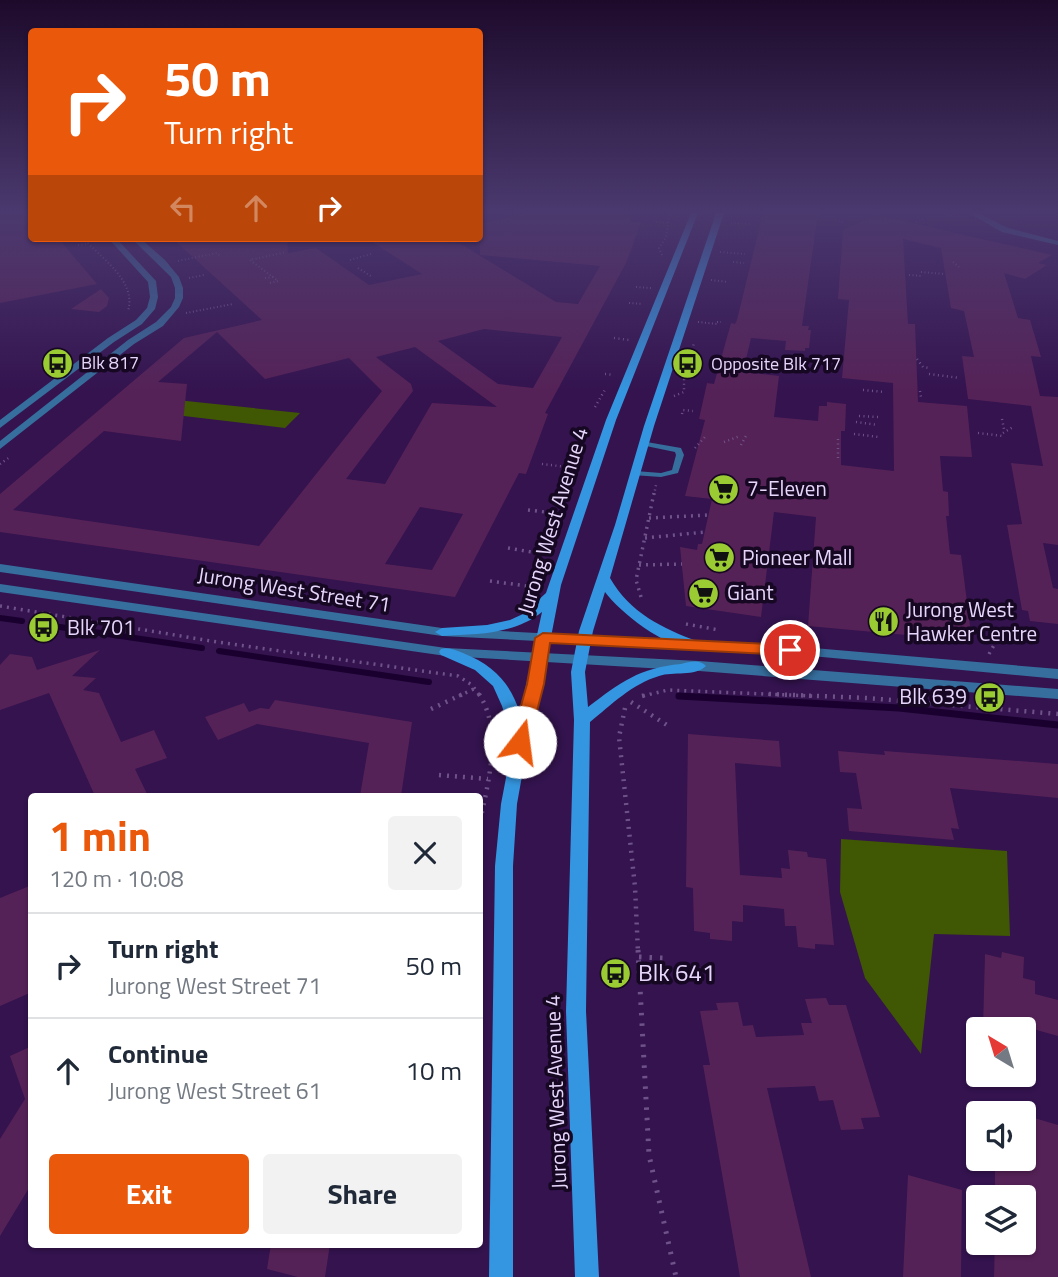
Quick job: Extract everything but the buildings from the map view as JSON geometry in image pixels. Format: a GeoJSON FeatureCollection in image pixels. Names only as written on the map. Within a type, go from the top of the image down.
{"type":"FeatureCollection","features":[{"type":"Feature","properties":{"kind":"main road","name":"Jurong West Avenue 4"},"geometry":{"type":"LineString","coordinates":[[501,1277],[504,866],[509,804],[555,586],[611,420],[671,273]]}},
{"type":"Feature","properties":{"kind":"main road","name":"Jurong West Avenue 4"},"geometry":{"type":"LineString","coordinates":[[587,1277],[576,1011],[582,720],[579,672],[583,641],[700,273]]}},
{"type":"Feature","properties":{"kind":"main road"},"geometry":{"type":"LineString","coordinates":[[604,578],[620,606],[663,634],[694,645]]}},
{"type":"Feature","properties":{"kind":"main road"},"geometry":{"type":"LineString","coordinates":[[442,632],[501,627],[521,621],[539,611],[555,586]]}},
{"type":"Feature","properties":{"kind":"main road"},"geometry":{"type":"LineString","coordinates":[[446,652],[488,671],[505,690],[520,742]]}},
{"type":"Feature","properties":{"kind":"main road"},"geometry":{"type":"LineString","coordinates":[[582,720],[608,697],[656,671],[699,666]]}},
{"type":"Feature","properties":{"kind":"street"},"geometry":{"type":"LineString","coordinates":[[0,425],[111,340],[139,322],[151,309],[154,297],[152,281],[144,273]]}},
{"type":"Feature","properties":{"kind":"street"},"geometry":{"type":"LineString","coordinates":[[0,446],[131,342],[156,330],[171,313],[180,296],[177,278],[171,273]]}},
{"type":"Feature","properties":{"kind":"street","name":"Jurong West Street 71"},"geometry":{"type":"LineString","coordinates":[[0,568],[442,632],[790,650],[1058,674]]}},
{"type":"Feature","properties":{"kind":"street","name":"Jurong West Street 71"},"geometry":{"type":"LineString","coordinates":[[0,588],[446,652],[699,666],[1058,694]]}},
{"type":"Feature","properties":{"kind":"lane"},"geometry":{"type":"LineString","coordinates":[[635,473],[658,475],[675,471],[680,455],[678,450],[644,443]]}},
{"type":"Feature","properties":{"kind":"path"},"geometry":{"type":"LineString","coordinates":[[115,273],[129,288],[131,305],[127,313]]}},
{"type":"Feature","properties":{"kind":"path"},"geometry":{"type":"LineString","coordinates":[[267,273],[278,281],[270,283]]}},
{"type":"Feature","properties":{"kind":"path"},"geometry":{"type":"LineString","coordinates":[[365,273],[371,276]]}},
{"type":"Feature","properties":{"kind":"path"},"geometry":{"type":"LineString","coordinates":[[909,275],[944,274]]}},
{"type":"Feature","properties":{"kind":"path"},"geometry":{"type":"LineString","coordinates":[[187,279],[204,275]]}},
{"type":"Feature","properties":{"kind":"path"},"geometry":{"type":"LineString","coordinates":[[265,278],[273,277]]}},
{"type":"Feature","properties":{"kind":"path"},"geometry":{"type":"LineString","coordinates":[[717,281],[728,282]]}},
{"type":"Feature","properties":{"kind":"path"},"geometry":{"type":"LineString","coordinates":[[636,287],[648,288]]}},
{"type":"Feature","properties":{"kind":"path"},"geometry":{"type":"LineString","coordinates":[[629,303],[645,304]]}},
{"type":"Feature","properties":{"kind":"path"},"geometry":{"type":"LineString","coordinates":[[184,313],[233,304]]}},
{"type":"Feature","properties":{"kind":"path"},"geometry":{"type":"LineString","coordinates":[[704,323],[718,323]]}},
{"type":"Feature","properties":{"kind":"path"},"geometry":{"type":"LineString","coordinates":[[614,338],[625,340]]}},
{"type":"Feature","properties":{"kind":"path"},"geometry":{"type":"LineString","coordinates":[[672,396],[684,392],[682,383],[693,357]]}},
{"type":"Feature","properties":{"kind":"path"},"geometry":{"type":"LineString","coordinates":[[917,359],[923,367],[929,368]]}},
{"type":"Feature","properties":{"kind":"path"},"geometry":{"type":"LineString","coordinates":[[606,374],[614,375]]}},
{"type":"Feature","properties":{"kind":"path"},"geometry":{"type":"LineString","coordinates":[[929,374],[960,378]]}},
{"type":"Feature","properties":{"kind":"path"},"geometry":{"type":"LineString","coordinates":[[863,390],[885,392]]}},
{"type":"Feature","properties":{"kind":"path"},"geometry":{"type":"LineString","coordinates":[[920,391],[921,397]]}},
{"type":"Feature","properties":{"kind":"path"},"geometry":{"type":"LineString","coordinates":[[682,414],[683,410],[693,411]]}},
{"type":"Feature","properties":{"kind":"path"},"geometry":{"type":"LineString","coordinates":[[859,416],[879,416]]}},
{"type":"Feature","properties":{"kind":"path"},"geometry":{"type":"LineString","coordinates":[[1002,419],[1004,433]]}},
{"type":"Feature","properties":{"kind":"path"},"geometry":{"type":"LineString","coordinates":[[856,422],[878,425]]}},
{"type":"Feature","properties":{"kind":"path"},"geometry":{"type":"LineString","coordinates":[[978,433],[1004,433],[1013,427]]}},
{"type":"Feature","properties":{"kind":"path"},"geometry":{"type":"LineString","coordinates":[[853,433],[879,437]]}},
{"type":"Feature","properties":{"kind":"path"},"geometry":{"type":"LineString","coordinates":[[741,445],[747,434]]}},
{"type":"Feature","properties":{"kind":"path"},"geometry":{"type":"LineString","coordinates":[[724,442],[740,436]]}},
{"type":"Feature","properties":{"kind":"path"},"geometry":{"type":"LineString","coordinates":[[695,448],[705,437]]}},
{"type":"Feature","properties":{"kind":"path"},"geometry":{"type":"LineString","coordinates":[[838,439],[838,457]]}},
{"type":"Feature","properties":{"kind":"path"},"geometry":{"type":"LineString","coordinates":[[567,495],[576,468],[573,453]]}},
{"type":"Feature","properties":{"kind":"path"},"geometry":{"type":"LineString","coordinates":[[542,464],[576,468]]}},
{"type":"Feature","properties":{"kind":"path"},"geometry":{"type":"LineString","coordinates":[[648,603],[640,596],[636,580],[658,475]]}},
{"type":"Feature","properties":{"kind":"path"},"geometry":{"type":"LineString","coordinates":[[561,523],[565,505]]}},
{"type":"Feature","properties":{"kind":"path"},"geometry":{"type":"LineString","coordinates":[[528,510],[578,517]]}},
{"type":"Feature","properties":{"kind":"path"},"geometry":{"type":"LineString","coordinates":[[649,518],[709,515]]}},
{"type":"Feature","properties":{"kind":"path"},"geometry":{"type":"LineString","coordinates":[[645,538],[705,532]]}},
{"type":"Feature","properties":{"kind":"path"},"geometry":{"type":"LineString","coordinates":[[508,548],[549,555],[545,566]]}},
{"type":"Feature","properties":{"kind":"path"},"geometry":{"type":"LineString","coordinates":[[639,565],[682,564]]}},
{"type":"Feature","properties":{"kind":"path"},"geometry":{"type":"LineString","coordinates":[[528,594],[540,576]]}},
{"type":"Feature","properties":{"kind":"path"},"geometry":{"type":"LineString","coordinates":[[490,581],[534,587]]}},
{"type":"Feature","properties":{"kind":"path"},"geometry":{"type":"LineString","coordinates":[[0,606],[217,642],[458,676],[476,688],[491,721],[488,779],[483,806]]}},
{"type":"Feature","properties":{"kind":"path"},"geometry":{"type":"LineString","coordinates":[[677,622],[727,632]]}},
{"type":"Feature","properties":{"kind":"path"},"geometry":{"type":"LineString","coordinates":[[988,656],[1002,631]]}},
{"type":"Feature","properties":{"kind":"path"},"geometry":{"type":"LineString","coordinates":[[430,709],[476,688]]}},
{"type":"Feature","properties":{"kind":"path"},"geometry":{"type":"LineString","coordinates":[[676,1277],[649,1155],[635,887],[619,737],[624,710],[633,698],[668,690],[867,698],[1058,714]]}},
{"type":"Feature","properties":{"kind":"path"},"geometry":{"type":"LineString","coordinates":[[636,705],[670,727]]}},
{"type":"Feature","properties":{"kind":"path"},"geometry":{"type":"LineString","coordinates":[[439,775],[488,779]]}},
{"type":"Feature","properties":{"kind":"path"},"geometry":{"type":"LineString","coordinates":[[639,957],[663,958]]}},
{"type":"Feature","properties":{"kind":"green space"},"geometry":{"type":"Polygon","coordinates":[[[148,397],[300,413],[285,428],[133,410],[148,397]]]}},
{"type":"Feature","properties":{"kind":"green space"},"geometry":{"type":"Polygon","coordinates":[[[841,839],[1007,851],[1010,936],[934,934],[921,1054],[865,978],[840,892],[841,839]]]}},
{"type":"Feature","properties":{"kind":"waterway"},"geometry":{"type":"LineString","coordinates":[[0,618],[22,621]]}},
{"type":"Feature","properties":{"kind":"waterway"},"geometry":{"type":"LineString","coordinates":[[60,627],[202,648]]}},
{"type":"Feature","properties":{"kind":"waterway"},"geometry":{"type":"LineString","coordinates":[[219,651],[429,682]]}},
{"type":"Feature","properties":{"kind":"waterway"},"geometry":{"type":"LineString","coordinates":[[679,696],[899,708],[1058,725]]}},
{"type":"Feature","properties":{"kind":"place","name":"Blk 817"},"geometry":{"type":"Point","coordinates":[58,363]}},
{"type":"Feature","properties":{"kind":"place","name":"Opposite Blk 717"},"geometry":{"type":"Point","coordinates":[688,364]}},
{"type":"Feature","properties":{"kind":"place","name":"7-Eleven"},"geometry":{"type":"Point","coordinates":[724,489]}},
{"type":"Feature","properties":{"kind":"place","name":"Pioneer Mall"},"geometry":{"type":"Point","coordinates":[719,558]}},
{"type":"Feature","properties":{"kind":"place","name":"Giant"},"geometry":{"type":"Point","coordinates":[704,593]}},
{"type":"Feature","properties":{"kind":"place","name":"Jurong West Hawker Centre"},"geometry":{"type":"Point","coordinates":[883,622]}},
{"type":"Feature","properties":{"kind":"place","name":"Blk 701"},"geometry":{"type":"Point","coordinates":[44,628]}},
{"type":"Feature","properties":{"kind":"place","name":"Blk 639"},"geometry":{"type":"Point","coordinates":[990,697]}},
{"type":"Feature","properties":{"kind":"place","name":"Blk 641"},"geometry":{"type":"Point","coordinates":[615,973]}},
{"type":"Feature","properties":{"kind":"route"},"geometry":{"type":"LineString","coordinates":[[520,742],[535,684],[543,638],[790,650]]}}]}
